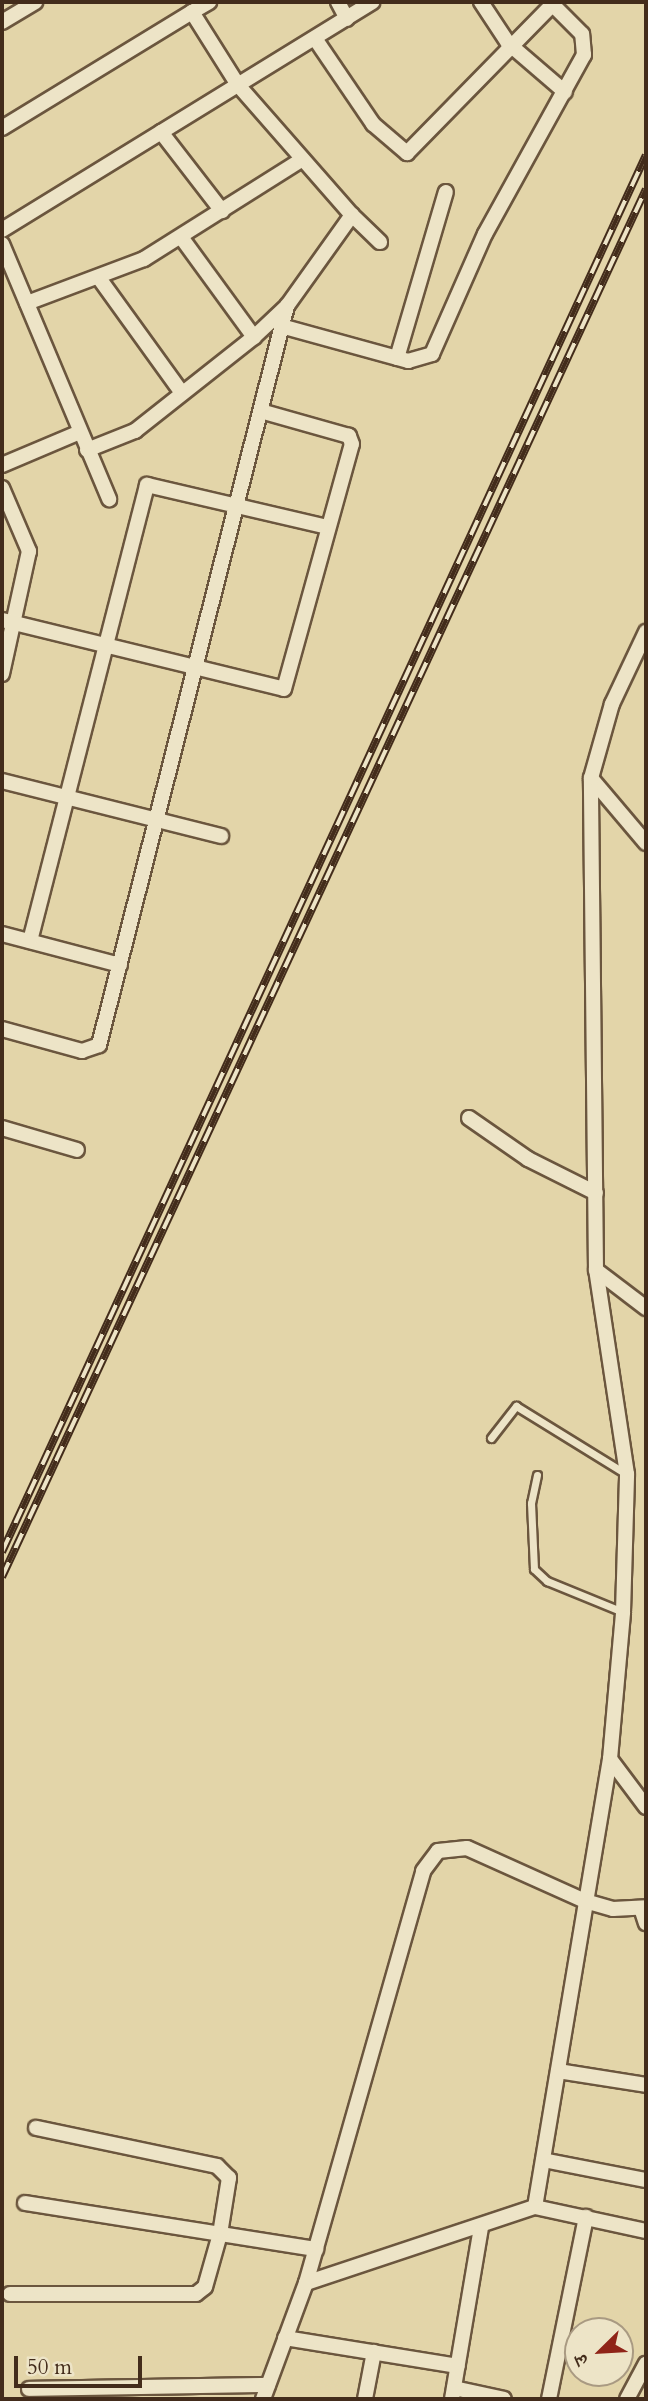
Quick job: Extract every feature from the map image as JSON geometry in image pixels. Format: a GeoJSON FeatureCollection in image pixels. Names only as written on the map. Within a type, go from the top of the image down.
{"type":"FeatureCollection","features":[{"type":"Feature","properties":{"kind":"street"},"geometry":{"type":"LineString","coordinates":[[2,22],[35,2]]}},
{"type":"Feature","properties":{"kind":"street"},"geometry":{"type":"LineString","coordinates":[[2,128],[209,2]]}},
{"type":"Feature","properties":{"kind":"street"},"geometry":{"type":"LineString","coordinates":[[338,2],[347,19]]}},
{"type":"Feature","properties":{"kind":"street"},"geometry":{"type":"LineString","coordinates":[[2,230],[237,85],[316,40],[373,2]]}},
{"type":"Feature","properties":{"kind":"street"},"geometry":{"type":"LineString","coordinates":[[481,2],[508,43],[565,92]]}},
{"type":"Feature","properties":{"kind":"street"},"geometry":{"type":"LineString","coordinates":[[281,326],[397,358],[422,361],[432,354],[485,234],[565,92],[586,44],[553,3],[508,43],[415,150],[404,153],[361,108],[316,40]]}},
{"type":"Feature","properties":{"kind":"street"},"geometry":{"type":"LineString","coordinates":[[192,12],[237,85],[301,160],[380,242]]}},
{"type":"Feature","properties":{"kind":"street"},"geometry":{"type":"LineString","coordinates":[[161,132],[222,211]]}},
{"type":"Feature","properties":{"kind":"street"},"geometry":{"type":"LineString","coordinates":[[27,303],[99,278],[181,237],[301,160]]}},
{"type":"Feature","properties":{"kind":"street"},"geometry":{"type":"LineString","coordinates":[[397,358],[446,192]]}},
{"type":"Feature","properties":{"kind":"street"},"geometry":{"type":"LineString","coordinates":[[88,450],[135,431],[254,337],[287,306],[352,215]]}},
{"type":"Feature","properties":{"kind":"street"},"geometry":{"type":"LineString","coordinates":[[181,237],[254,337]]}},
{"type":"Feature","properties":{"kind":"street"},"geometry":{"type":"LineString","coordinates":[[2,244],[109,499]]}},
{"type":"Feature","properties":{"kind":"street"},"geometry":{"type":"LineString","coordinates":[[99,278],[182,393]]}},
{"type":"Feature","properties":{"kind":"street"},"geometry":{"type":"LineString","coordinates":[[2,1029],[96,1051],[158,820],[287,306]]}},
{"type":"Feature","properties":{"kind":"street"},"geometry":{"type":"LineString","coordinates":[[8,622],[194,672],[284,689],[328,527],[349,436],[260,411]]}},
{"type":"Feature","properties":{"kind":"street"},"geometry":{"type":"LineString","coordinates":[[2,465],[80,432]]}},
{"type":"Feature","properties":{"kind":"street"},"geometry":{"type":"LineString","coordinates":[[30,941],[147,485],[236,503],[328,527]]}},
{"type":"Feature","properties":{"kind":"street"},"geometry":{"type":"LineString","coordinates":[[2,488],[29,551],[8,622],[2,674]]}},
{"type":"Feature","properties":{"kind":"street"},"geometry":{"type":"LineString","coordinates":[[535,2207],[610,1759],[624,1612],[627,1474],[597,1270],[591,778],[612,704],[646,632]]}},
{"type":"Feature","properties":{"kind":"street"},"geometry":{"type":"LineString","coordinates":[[591,778],[646,843]]}},
{"type":"Feature","properties":{"kind":"street"},"geometry":{"type":"LineString","coordinates":[[2,781],[221,836]]}},
{"type":"Feature","properties":{"kind":"street"},"geometry":{"type":"LineString","coordinates":[[2,934],[120,965]]}},
{"type":"Feature","properties":{"kind":"street"},"geometry":{"type":"LineString","coordinates":[[470,1118],[528,1159],[596,1193]]}},
{"type":"Feature","properties":{"kind":"street"},"geometry":{"type":"LineString","coordinates":[[2,1130],[77,1150]]}},
{"type":"Feature","properties":{"kind":"street"},"geometry":{"type":"LineString","coordinates":[[597,1270],[646,1308]]}},
{"type":"Feature","properties":{"kind":"street"},"geometry":{"type":"LineString","coordinates":[[610,1759],[646,1807]]}},
{"type":"Feature","properties":{"kind":"street"},"geometry":{"type":"LineString","coordinates":[[29,2389],[103,2393],[265,2392],[306,2283],[430,1860],[451,1847],[467,1848],[585,1901],[644,1908],[646,1923]]}},
{"type":"Feature","properties":{"kind":"street"},"geometry":{"type":"LineString","coordinates":[[558,2071],[646,2085]]}},
{"type":"Feature","properties":{"kind":"street"},"geometry":{"type":"LineString","coordinates":[[10,2294],[196,2294],[220,2234],[229,2178],[224,2168],[36,2128]]}},
{"type":"Feature","properties":{"kind":"street"},"geometry":{"type":"LineString","coordinates":[[543,2160],[646,2180]]}},
{"type":"Feature","properties":{"kind":"street"},"geometry":{"type":"LineString","coordinates":[[25,2203],[316,2249]]}},
{"type":"Feature","properties":{"kind":"street"},"geometry":{"type":"LineString","coordinates":[[306,2283],[481,2228],[535,2207],[646,2231]]}},
{"type":"Feature","properties":{"kind":"street"},"geometry":{"type":"LineString","coordinates":[[550,2399],[586,2217]]}},
{"type":"Feature","properties":{"kind":"street"},"geometry":{"type":"LineString","coordinates":[[481,2228],[453,2393],[504,2399]]}},
{"type":"Feature","properties":{"kind":"street"},"geometry":{"type":"LineString","coordinates":[[285,2338],[458,2366]]}},
{"type":"Feature","properties":{"kind":"street"},"geometry":{"type":"LineString","coordinates":[[365,2399],[374,2352]]}},
{"type":"Feature","properties":{"kind":"street"},"geometry":{"type":"LineString","coordinates":[[627,2399],[646,2364]]}},
{"type":"Feature","properties":{"kind":"lane"},"geometry":{"type":"LineString","coordinates":[[491,1438],[516,1406],[627,1474]]}},
{"type":"Feature","properties":{"kind":"lane"},"geometry":{"type":"LineString","coordinates":[[537,1475],[531,1503],[534,1569],[547,1581],[624,1612]]}},
{"type":"Feature","properties":{"kind":"railway"},"geometry":{"type":"LineString","coordinates":[[2,1552],[646,155]]}},
{"type":"Feature","properties":{"kind":"railway"},"geometry":{"type":"LineString","coordinates":[[2,1577],[646,189]]}}]}
